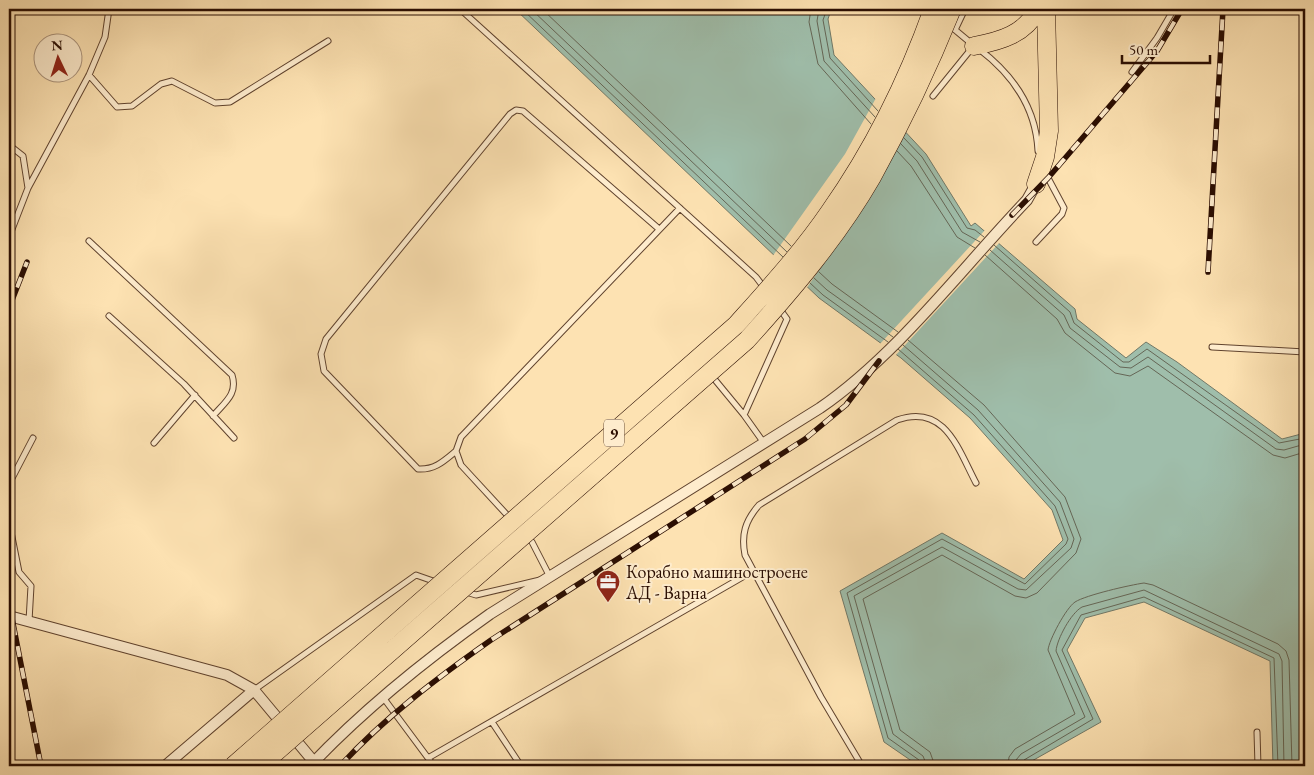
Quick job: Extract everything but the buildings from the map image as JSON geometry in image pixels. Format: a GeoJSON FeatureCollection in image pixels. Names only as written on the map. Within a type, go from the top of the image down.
{"type":"FeatureCollection","features":[{"type":"Feature","properties":{"kind":"highway"},"geometry":{"type":"LineString","coordinates":[[974,46],[993,43],[1013,36],[1026,25],[1038,9]]}},
{"type":"Feature","properties":{"kind":"highway"},"geometry":{"type":"LineString","coordinates":[[1036,184],[1047,149],[1049,131],[1046,9]]}},
{"type":"Feature","properties":{"kind":"highway","name":"9"},"geometry":{"type":"LineString","coordinates":[[233,766],[736,325],[787,268],[830,211],[854,173],[895,97],[922,39],[939,12]]}},
{"type":"Feature","properties":{"kind":"highway","name":"9"},"geometry":{"type":"LineString","coordinates":[[260,766],[748,340],[786,297],[820,254],[871,178],[935,53],[939,12]]}},
{"type":"Feature","properties":{"kind":"street"},"geometry":{"type":"LineString","coordinates":[[9,616],[227,675],[254,690],[312,764],[382,696],[456,638],[837,396],[879,361],[1027,200],[1036,184]]}},
{"type":"Feature","properties":{"kind":"street"},"geometry":{"type":"LineString","coordinates":[[165,766],[254,690]]}},
{"type":"Feature","properties":{"kind":"lane"},"geometry":{"type":"LineString","coordinates":[[9,237],[28,188],[89,76],[106,37],[109,9]]}},
{"type":"Feature","properties":{"kind":"lane"},"geometry":{"type":"LineString","coordinates":[[460,9],[756,277],[787,319],[744,415]]}},
{"type":"Feature","properties":{"kind":"lane"},"geometry":{"type":"LineString","coordinates":[[955,30],[965,9]]}},
{"type":"Feature","properties":{"kind":"lane"},"geometry":{"type":"LineString","coordinates":[[1132,72],[1158,38],[1174,9]]}},
{"type":"Feature","properties":{"kind":"lane"},"geometry":{"type":"LineString","coordinates":[[939,12],[955,30],[1008,75],[1030,114],[1038,149],[1036,184],[1048,178],[1064,208],[1062,214],[1036,242]]}},
{"type":"Feature","properties":{"kind":"lane"},"geometry":{"type":"LineString","coordinates":[[89,76],[117,107],[132,106],[161,84],[172,82],[215,103],[230,102],[328,41]]}},
{"type":"Feature","properties":{"kind":"lane"},"geometry":{"type":"LineString","coordinates":[[933,96],[974,46]]}},
{"type":"Feature","properties":{"kind":"lane"},"geometry":{"type":"LineString","coordinates":[[659,229],[523,111],[516,110],[510,114],[326,339],[321,354],[324,371],[418,469],[438,466],[456,451],[461,438],[680,208]]}},
{"type":"Feature","properties":{"kind":"lane"},"geometry":{"type":"LineString","coordinates":[[9,145],[23,156],[28,188]]}},
{"type":"Feature","properties":{"kind":"lane"},"geometry":{"type":"LineString","coordinates":[[89,241],[232,375],[234,393],[213,416]]}},
{"type":"Feature","properties":{"kind":"lane"},"geometry":{"type":"LineString","coordinates":[[108,316],[195,396],[234,438]]}},
{"type":"Feature","properties":{"kind":"lane"},"geometry":{"type":"LineString","coordinates":[[1212,347],[1305,352]]}},
{"type":"Feature","properties":{"kind":"lane"},"geometry":{"type":"LineString","coordinates":[[692,352],[744,415],[764,443]]}},
{"type":"Feature","properties":{"kind":"lane"},"geometry":{"type":"LineString","coordinates":[[154,443],[195,396]]}},
{"type":"Feature","properties":{"kind":"lane"},"geometry":{"type":"LineString","coordinates":[[862,766],[821,697],[745,555],[742,541],[745,526],[750,514],[759,505],[897,420],[919,416],[938,422],[952,437],[976,483]]}},
{"type":"Feature","properties":{"kind":"lane"},"geometry":{"type":"LineString","coordinates":[[9,484],[33,438]]}},
{"type":"Feature","properties":{"kind":"lane"},"geometry":{"type":"LineString","coordinates":[[254,690],[416,575],[476,595],[550,577],[532,542],[461,465],[456,451]]}},
{"type":"Feature","properties":{"kind":"lane"},"geometry":{"type":"LineString","coordinates":[[9,522],[19,572],[31,586],[29,621]]}},
{"type":"Feature","properties":{"kind":"lane"},"geometry":{"type":"LineString","coordinates":[[428,758],[753,571]]}},
{"type":"Feature","properties":{"kind":"lane"},"geometry":{"type":"LineString","coordinates":[[382,696],[434,766]]}},
{"type":"Feature","properties":{"kind":"lane"},"geometry":{"type":"LineString","coordinates":[[492,722],[521,766]]}},
{"type":"Feature","properties":{"kind":"lane"},"geometry":{"type":"LineString","coordinates":[[1257,732],[1258,766]]}},
{"type":"Feature","properties":{"kind":"water"},"geometry":{"type":"Polygon","coordinates":[[[515,9],[835,9],[830,13],[828,19],[834,55],[926,154],[971,226],[975,223],[1075,309],[1077,319],[1126,358],[1146,342],[1177,362],[1282,439],[1305,433],[1305,766],[1273,766],[1270,661],[1144,602],[1085,618],[1067,650],[1101,722],[1023,766],[919,766],[884,742],[840,591],[942,533],[1024,579],[1063,540],[1052,510],[970,418],[901,358],[819,298],[515,9]]]}},
{"type":"Feature","properties":{"kind":"pier"},"geometry":{"type":"Polygon","coordinates":[[[876,98],[906,129],[880,181],[806,289],[772,257],[845,154],[876,98]]]}},
{"type":"Feature","properties":{"kind":"pier"},"geometry":{"type":"Polygon","coordinates":[[[986,229],[1001,241],[895,356],[879,345],[986,229]]]}},
{"type":"Feature","properties":{"kind":"railway"},"geometry":{"type":"LineString","coordinates":[[1012,215],[1048,178],[1157,51],[1182,9]]}},
{"type":"Feature","properties":{"kind":"railway"},"geometry":{"type":"LineString","coordinates":[[1208,272],[1223,9]]}},
{"type":"Feature","properties":{"kind":"railway"},"geometry":{"type":"LineString","coordinates":[[9,308],[27,262]]}},
{"type":"Feature","properties":{"kind":"railway"},"geometry":{"type":"LineString","coordinates":[[340,766],[375,731],[412,699],[491,640],[805,439],[846,405],[879,361]]}},
{"type":"Feature","properties":{"kind":"railway"},"geometry":{"type":"LineString","coordinates":[[9,603],[41,766]]}},
{"type":"Feature","properties":{"kind":"place","name":"Корабно машиностроене АД - Варна"},"geometry":{"type":"Point","coordinates":[608,603]}}]}
